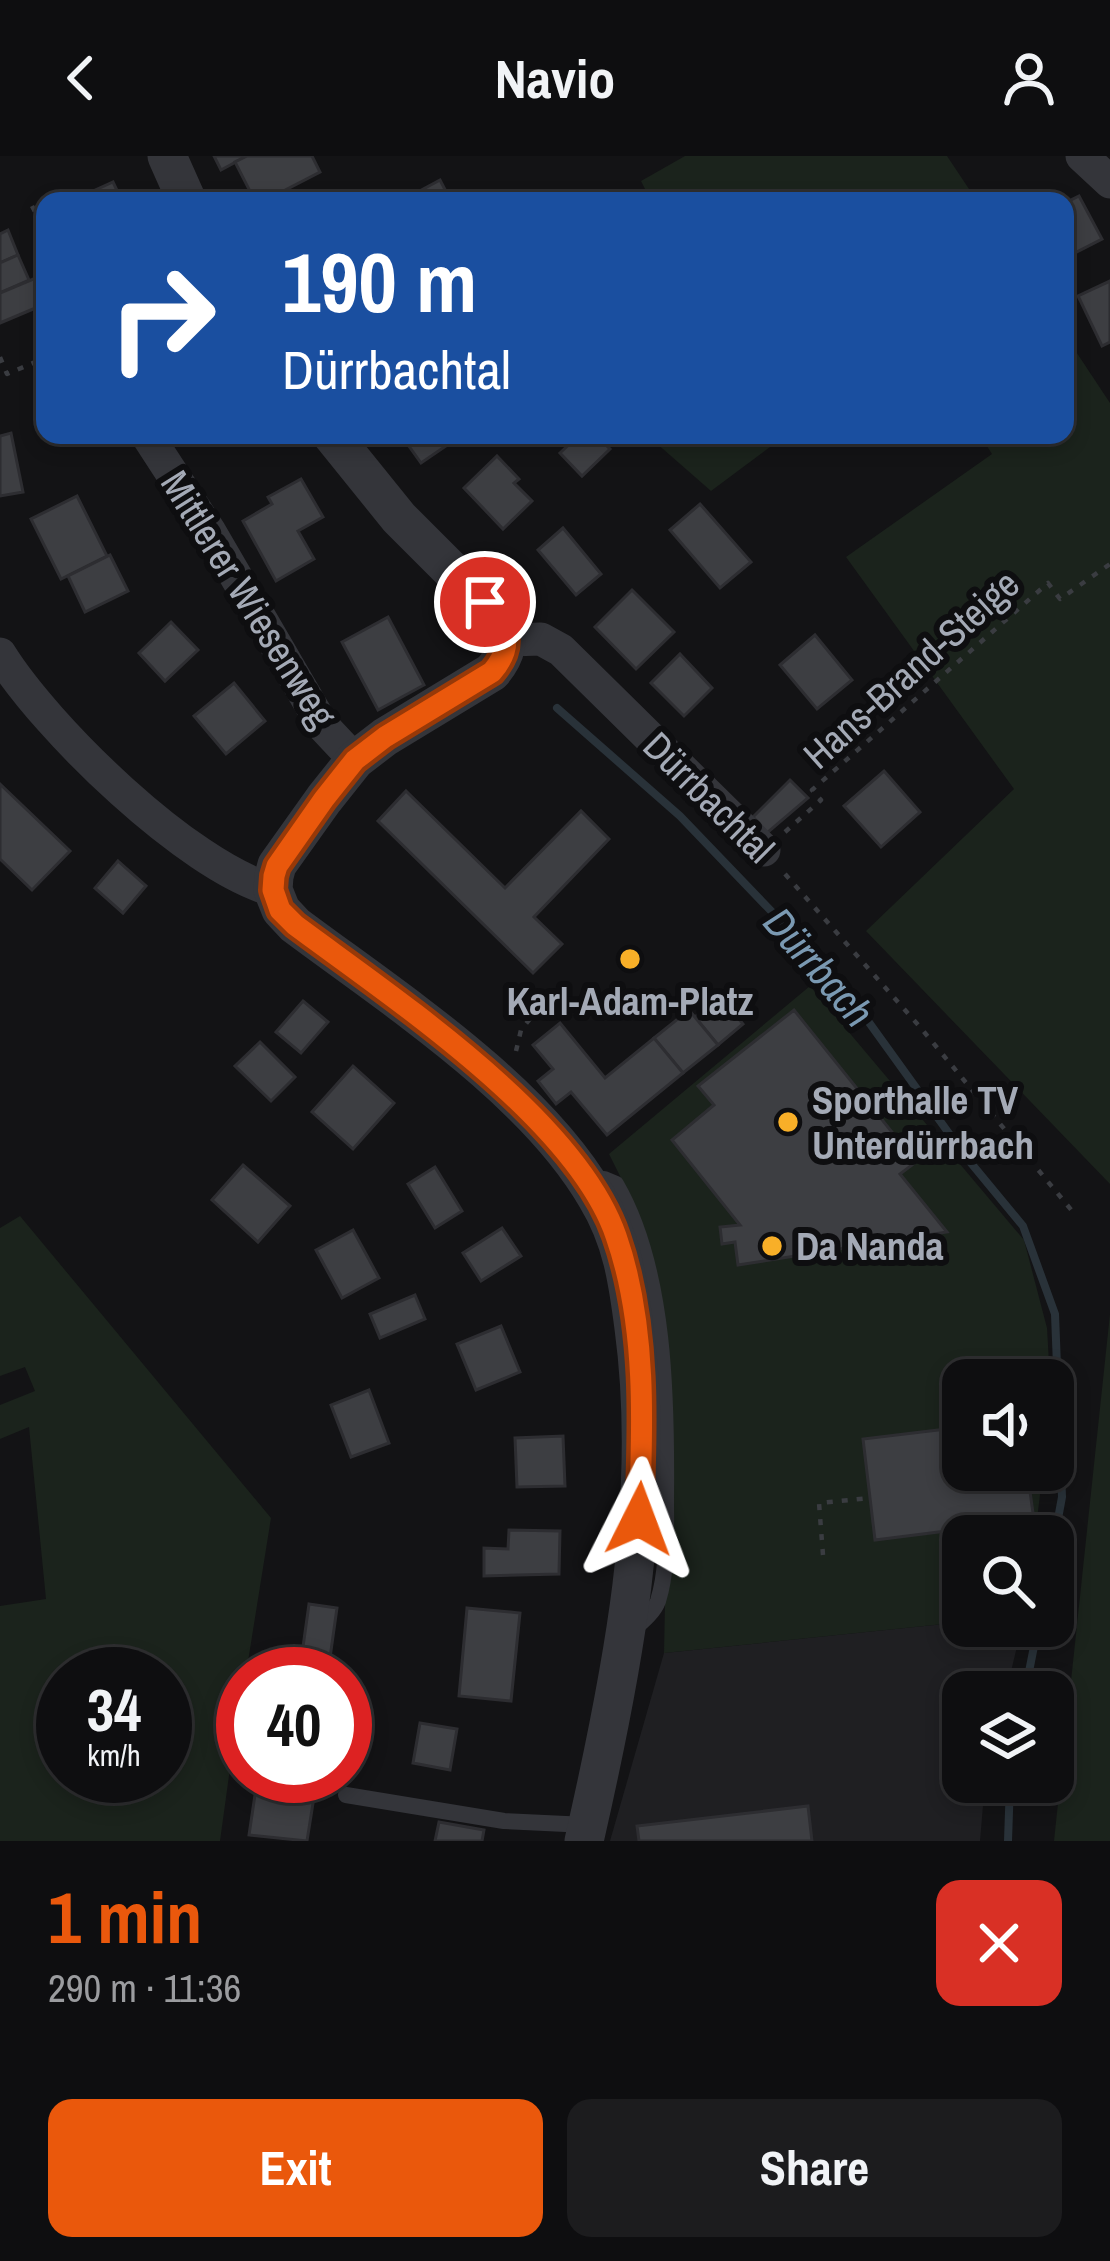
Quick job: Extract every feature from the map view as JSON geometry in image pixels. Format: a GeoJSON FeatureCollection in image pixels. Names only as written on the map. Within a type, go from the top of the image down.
{"type":"FeatureCollection","features":[{"type":"Feature","properties":{"kind":"street"},"geometry":{"type":"LineString","coordinates":[[167,156],[183,192]]}},
{"type":"Feature","properties":{"kind":"street"},"geometry":{"type":"LineString","coordinates":[[1082,156],[1110,182]]}},
{"type":"Feature","properties":{"kind":"street","name":"Mittlerer Wiesenweg"},"geometry":{"type":"LineString","coordinates":[[153,444],[323,726],[355,760]]}},
{"type":"Feature","properties":{"kind":"street"},"geometry":{"type":"LineString","coordinates":[[339,444],[399,518],[502,621],[509,640],[502,661],[492,672],[355,760],[277,866],[273,890],[280,910],[295,925],[493,1078],[567,1156],[615,1231],[626,1270],[643,1424],[639,1519],[624,1637],[586,1833]]}},
{"type":"Feature","properties":{"kind":"street","name":"Dürrbachtal"},"geometry":{"type":"LineString","coordinates":[[509,640],[541,639],[561,650],[764,850]]}},
{"type":"Feature","properties":{"kind":"street"},"geometry":{"type":"LineString","coordinates":[[0,654],[58,729],[147,814],[250,884],[273,890]]}},
{"type":"Feature","properties":{"kind":"lane"},"geometry":{"type":"LineString","coordinates":[[372,1799],[586,1833]]}},
{"type":"Feature","properties":{"kind":"path"},"geometry":{"type":"LineString","coordinates":[[32,206],[36,214]]}},
{"type":"Feature","properties":{"kind":"path"},"geometry":{"type":"LineString","coordinates":[[0,357],[7,374],[36,362]]}},
{"type":"Feature","properties":{"kind":"path","name":"Hans-Brand-Steige"},"geometry":{"type":"LineString","coordinates":[[764,850],[820,800],[812,790],[1048,583],[1060,599],[1110,564]]}},
{"type":"Feature","properties":{"kind":"path","name":"Dürrbachtal"},"geometry":{"type":"LineString","coordinates":[[764,850],[920,1027],[1073,1212]]}},
{"type":"Feature","properties":{"kind":"path"},"geometry":{"type":"LineString","coordinates":[[823,1555],[819,1503],[870,1498]]}},
{"type":"Feature","properties":{"kind":"shaded area"},"geometry":{"type":"Polygon","coordinates":[[[685,156],[947,156],[971,192],[646,192],[641,181],[685,156]]]}},
{"type":"Feature","properties":{"kind":"shaded area"},"geometry":{"type":"Polygon","coordinates":[[[1074,349],[1110,403],[1110,1184],[866,931],[1014,789],[846,557],[992,454],[986,444],[1074,444],[1074,349]]]}},
{"type":"Feature","properties":{"kind":"shaded area"},"geometry":{"type":"Polygon","coordinates":[[[657,444],[774,444],[711,491],[657,444]]]}},
{"type":"Feature","properties":{"kind":"shaded area"},"geometry":{"type":"Polygon","coordinates":[[[810,986],[1024,1240],[1047,1328],[1049,1359],[942,1359],[942,1491],[1040,1491],[1038,1515],[942,1515],[942,1624],[664,1653],[668,1455],[638,1212],[609,1154],[810,986]]]}},
{"type":"Feature","properties":{"kind":"shaded area"},"geometry":{"type":"Polygon","coordinates":[[[20,1216],[271,1518],[250,1647],[216,1647],[216,1803],[225,1803],[220,1841],[0,1841],[0,1606],[46,1599],[29,1427],[0,1439],[0,1405],[35,1391],[25,1367],[0,1376],[0,1228],[20,1216]]]}},
{"type":"Feature","properties":{"kind":"shaded area"},"geometry":{"type":"Polygon","coordinates":[[[1110,1314],[1110,1841],[1054,1841],[1058,1803],[1074,1803],[1072,1671],[1110,1314]]]}},
{"type":"Feature","properties":{"kind":"shaded area"},"geometry":{"type":"Polygon","coordinates":[[[942,1624],[942,1647],[1017,1647],[1011,1671],[942,1671],[942,1803],[983,1803],[980,1841],[610,1841],[664,1653],[942,1624]]]}},
{"type":"Feature","properties":{"kind":"building"},"geometry":{"type":"Polygon","coordinates":[[[214,156],[247,156],[221,170],[214,156]]]}},
{"type":"Feature","properties":{"kind":"building"},"geometry":{"type":"Polygon","coordinates":[[[247,156],[312,156],[320,172],[281,192],[250,192],[235,162],[247,156]]]}},
{"type":"Feature","properties":{"kind":"building"},"geometry":{"type":"Polygon","coordinates":[[[440,180],[446,192],[418,192],[440,180]]]}},
{"type":"Feature","properties":{"kind":"building"},"geometry":{"type":"Polygon","coordinates":[[[113,182],[118,192],[91,192],[113,182]]]}},
{"type":"Feature","properties":{"kind":"building"},"geometry":{"type":"Polygon","coordinates":[[[1079,196],[1102,239],[1074,253],[1074,198],[1079,196]]]}},
{"type":"Feature","properties":{"kind":"building"},"geometry":{"type":"Polygon","coordinates":[[[8,230],[18,255],[0,263],[0,234],[8,230]]]}},
{"type":"Feature","properties":{"kind":"building"},"geometry":{"type":"Polygon","coordinates":[[[18,255],[29,280],[0,293],[0,263],[18,255]]]}},
{"type":"Feature","properties":{"kind":"building"},"geometry":{"type":"Polygon","coordinates":[[[36,278],[36,308],[0,323],[0,293],[36,278]]]}},
{"type":"Feature","properties":{"kind":"building"},"geometry":{"type":"Polygon","coordinates":[[[1110,281],[1110,342],[1102,346],[1078,296],[1110,281]]]}},
{"type":"Feature","properties":{"kind":"building"},"geometry":{"type":"Polygon","coordinates":[[[11,433],[23,492],[0,496],[0,436],[11,433]]]}},
{"type":"Feature","properties":{"kind":"building"},"geometry":{"type":"Polygon","coordinates":[[[407,444],[449,444],[421,463],[407,444]]]}},
{"type":"Feature","properties":{"kind":"building"},"geometry":{"type":"Polygon","coordinates":[[[570,444],[605,444],[610,449],[582,476],[560,453],[570,444]]]}},
{"type":"Feature","properties":{"kind":"building"},"geometry":{"type":"Polygon","coordinates":[[[497,456],[532,501],[503,529],[464,488],[497,456]]]}},
{"type":"Feature","properties":{"kind":"building"},"geometry":{"type":"Polygon","coordinates":[[[301,479],[323,517],[298,531],[314,559],[276,581],[243,521],[272,504],[268,497],[301,479]]]}},
{"type":"Feature","properties":{"kind":"building"},"geometry":{"type":"Polygon","coordinates":[[[77,496],[107,556],[61,579],[31,519],[77,496]]]}},
{"type":"Feature","properties":{"kind":"building"},"geometry":{"type":"Polygon","coordinates":[[[700,504],[751,562],[720,588],[670,530],[700,504]]]}},
{"type":"Feature","properties":{"kind":"building"},"geometry":{"type":"Polygon","coordinates":[[[563,528],[601,574],[576,595],[538,550],[563,528]]]}},
{"type":"Feature","properties":{"kind":"building"},"geometry":{"type":"Polygon","coordinates":[[[110,555],[128,591],[85,612],[68,576],[110,555]]]}},
{"type":"Feature","properties":{"kind":"building"},"geometry":{"type":"Polygon","coordinates":[[[632,590],[674,632],[636,669],[595,627],[632,590]]]}},
{"type":"Feature","properties":{"kind":"building"},"geometry":{"type":"Polygon","coordinates":[[[388,617],[424,685],[378,710],[342,642],[388,617]]]}},
{"type":"Feature","properties":{"kind":"building"},"geometry":{"type":"Polygon","coordinates":[[[171,622],[198,650],[165,681],[139,653],[171,622]]]}},
{"type":"Feature","properties":{"kind":"building"},"geometry":{"type":"Polygon","coordinates":[[[815,635],[852,680],[817,709],[780,665],[815,635]]]}},
{"type":"Feature","properties":{"kind":"building"},"geometry":{"type":"Polygon","coordinates":[[[680,654],[712,688],[684,716],[651,683],[680,654]]]}},
{"type":"Feature","properties":{"kind":"building"},"geometry":{"type":"Polygon","coordinates":[[[234,683],[265,721],[226,754],[194,716],[234,683]]]}},
{"type":"Feature","properties":{"kind":"building"},"geometry":{"type":"Polygon","coordinates":[[[884,771],[920,812],[881,847],[844,806],[884,771]]]}},
{"type":"Feature","properties":{"kind":"building"},"geometry":{"type":"Polygon","coordinates":[[[790,780],[808,798],[767,833],[753,817],[790,780]]]}},
{"type":"Feature","properties":{"kind":"building"},"geometry":{"type":"Polygon","coordinates":[[[0,784],[70,851],[32,890],[0,859],[0,784]]]}},
{"type":"Feature","properties":{"kind":"building"},"geometry":{"type":"Polygon","coordinates":[[[406,791],[505,888],[581,811],[609,839],[534,917],[562,944],[533,973],[378,821],[406,791]]]}},
{"type":"Feature","properties":{"kind":"building"},"geometry":{"type":"Polygon","coordinates":[[[118,861],[146,886],[123,913],[95,888],[118,861]]]}},
{"type":"Feature","properties":{"kind":"building"},"geometry":{"type":"Polygon","coordinates":[[[720,996],[743,1024],[718,1045],[695,1017],[720,996]]]}},
{"type":"Feature","properties":{"kind":"building"},"geometry":{"type":"Polygon","coordinates":[[[303,1001],[328,1022],[301,1053],[276,1032],[303,1001]]]}},
{"type":"Feature","properties":{"kind":"building"},"geometry":{"type":"Polygon","coordinates":[[[689,1010],[718,1045],[683,1073],[654,1038],[689,1010]]]}},
{"type":"Feature","properties":{"kind":"building","name":"Sporthalle TV Unterdürrbach"},"geometry":{"type":"Polygon","coordinates":[[[794,1010],[916,1162],[900,1174],[947,1232],[738,1265],[735,1242],[722,1244],[720,1227],[740,1225],[672,1140],[714,1105],[698,1086],[794,1010]]]}},
{"type":"Feature","properties":{"kind":"building"},"geometry":{"type":"Polygon","coordinates":[[[560,1023],[605,1078],[654,1038],[683,1073],[607,1135],[571,1092],[556,1104],[538,1081],[553,1069],[533,1045],[560,1023]]]}},
{"type":"Feature","properties":{"kind":"building"},"geometry":{"type":"Polygon","coordinates":[[[260,1042],[295,1077],[271,1101],[235,1066],[260,1042]]]}},
{"type":"Feature","properties":{"kind":"building"},"geometry":{"type":"Polygon","coordinates":[[[353,1066],[394,1103],[353,1149],[312,1112],[353,1066]]]}},
{"type":"Feature","properties":{"kind":"building"},"geometry":{"type":"Polygon","coordinates":[[[243,1165],[290,1206],[258,1242],[212,1200],[243,1165]]]}},
{"type":"Feature","properties":{"kind":"building"},"geometry":{"type":"Polygon","coordinates":[[[435,1167],[462,1211],[435,1228],[408,1184],[435,1167]]]}},
{"type":"Feature","properties":{"kind":"building"},"geometry":{"type":"Polygon","coordinates":[[[502,1228],[521,1256],[481,1281],[463,1253],[502,1228]]]}},
{"type":"Feature","properties":{"kind":"building"},"geometry":{"type":"Polygon","coordinates":[[[353,1230],[379,1278],[342,1298],[316,1250],[353,1230]]]}},
{"type":"Feature","properties":{"kind":"building"},"geometry":{"type":"Polygon","coordinates":[[[415,1295],[425,1319],[380,1338],[370,1314],[415,1295]]]}},
{"type":"Feature","properties":{"kind":"building"},"geometry":{"type":"Polygon","coordinates":[[[501,1326],[520,1372],[476,1390],[457,1344],[501,1326]]]}},
{"type":"Feature","properties":{"kind":"building"},"geometry":{"type":"Polygon","coordinates":[[[369,1390],[389,1443],[351,1457],[331,1405],[369,1390]]]}},
{"type":"Feature","properties":{"kind":"building"},"geometry":{"type":"Polygon","coordinates":[[[942,1430],[942,1491],[1030,1491],[1033,1515],[942,1515],[942,1532],[875,1540],[863,1439],[942,1430]]]}},
{"type":"Feature","properties":{"kind":"building"},"geometry":{"type":"Polygon","coordinates":[[[563,1436],[565,1486],[517,1487],[515,1438],[563,1436]]]}},
{"type":"Feature","properties":{"kind":"building"},"geometry":{"type":"Polygon","coordinates":[[[509,1530],[560,1531],[559,1574],[484,1576],[484,1548],[508,1549],[509,1530]]]}},
{"type":"Feature","properties":{"kind":"building"},"geometry":{"type":"Polygon","coordinates":[[[309,1604],[337,1608],[332,1647],[303,1647],[309,1604]]]}},
{"type":"Feature","properties":{"kind":"building"},"geometry":{"type":"Polygon","coordinates":[[[467,1608],[520,1613],[511,1701],[459,1696],[467,1608]]]}},
{"type":"Feature","properties":{"kind":"building"},"geometry":{"type":"Polygon","coordinates":[[[420,1723],[457,1729],[450,1770],[413,1763],[420,1723]]]}},
{"type":"Feature","properties":{"kind":"building"},"geometry":{"type":"Polygon","coordinates":[[[254,1803],[313,1803],[307,1841],[249,1835],[254,1803]]]}},
{"type":"Feature","properties":{"kind":"building"},"geometry":{"type":"Polygon","coordinates":[[[808,1806],[812,1841],[639,1841],[637,1826],[808,1806]]]}},
{"type":"Feature","properties":{"kind":"building"},"geometry":{"type":"Polygon","coordinates":[[[439,1822],[484,1830],[482,1841],[435,1841],[439,1822]]]}},
{"type":"Feature","properties":{"kind":"waterway","name":"Dürrbach"},"geometry":{"type":"LineString","coordinates":[[557,708],[680,816],[842,985],[966,1157],[1023,1226],[1055,1314],[1062,1497],[1059,1515]]}},
{"type":"Feature","properties":{"kind":"waterway","name":"Dürrbach"},"geometry":{"type":"LineString","coordinates":[[1029,1671],[1034,1647]]}},
{"type":"Feature","properties":{"kind":"waterway","name":"Dürrbach"},"geometry":{"type":"LineString","coordinates":[[1008,1841],[1009,1803]]}},
{"type":"Feature","properties":{"kind":"place","name":"Karl-Adam-Platz"},"geometry":{"type":"Point","coordinates":[630,959]}},
{"type":"Feature","properties":{"kind":"place","name":"Sporthalle TV Unterdürrbach"},"geometry":{"type":"Point","coordinates":[788,1122]}},
{"type":"Feature","properties":{"kind":"place","name":"Da Nanda"},"geometry":{"type":"Point","coordinates":[772,1246]}},
{"type":"Feature","properties":{"kind":"route"},"geometry":{"type":"LineString","coordinates":[[485,602],[502,621],[509,640],[502,661],[355,760],[277,866],[273,890],[280,910],[295,925],[464,1052],[507,1092],[567,1156],[598,1198],[615,1231],[626,1270],[636,1342],[643,1424],[639,1519]]}}]}
